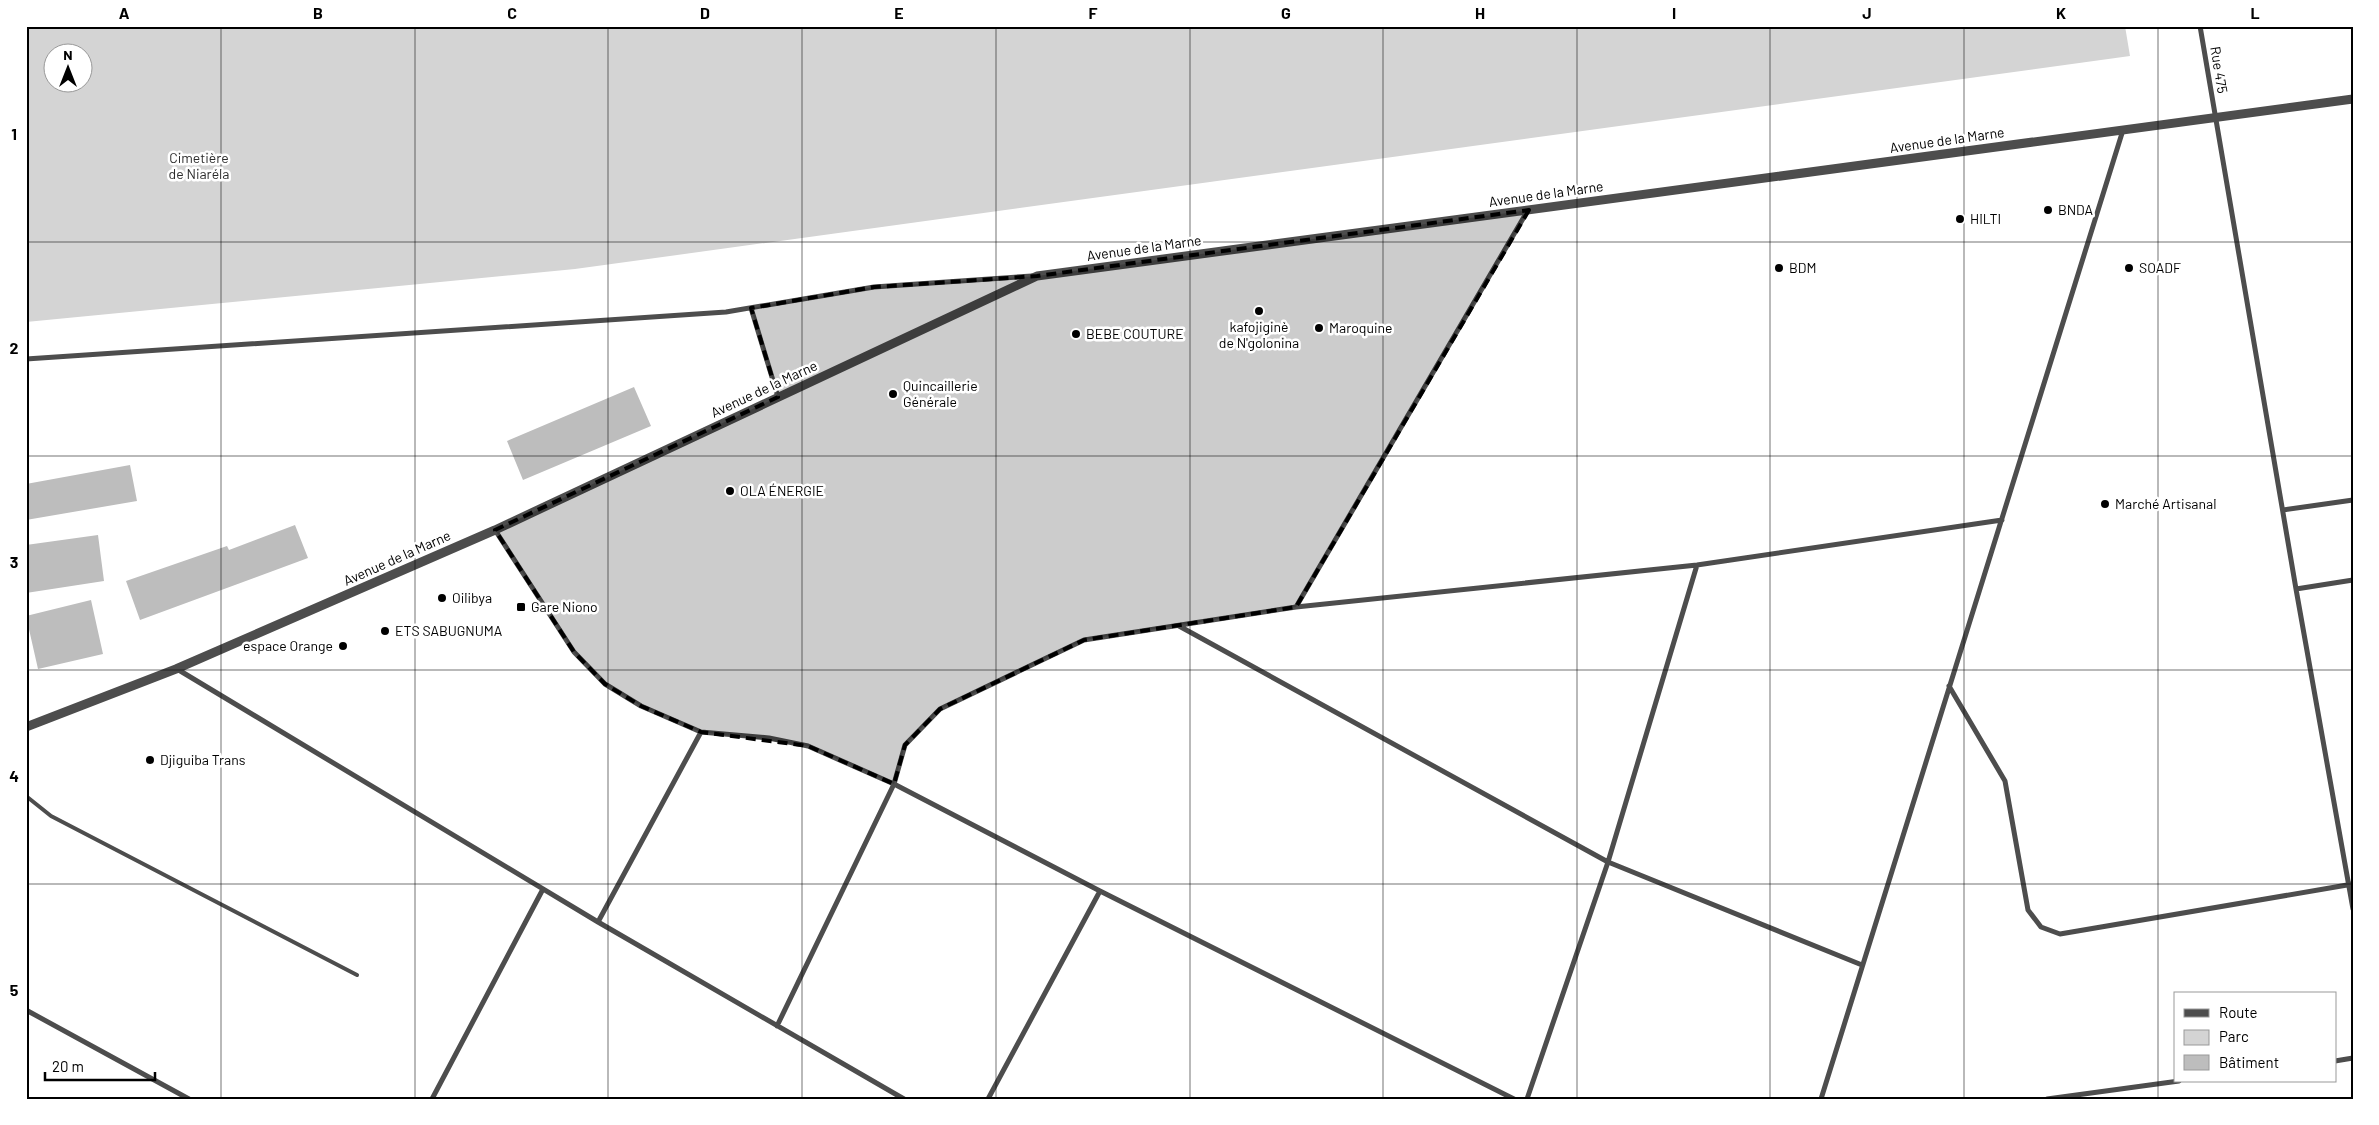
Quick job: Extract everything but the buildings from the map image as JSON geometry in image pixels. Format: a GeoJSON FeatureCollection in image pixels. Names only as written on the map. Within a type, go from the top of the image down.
{"type":"FeatureCollection","features":[{"type":"Feature","properties":{"kind":"street","name":"Rue 475"},"geometry":{"type":"LineString","coordinates":[[2200,26],[2296,589],[2351,884],[2353,909]]}},
{"type":"Feature","properties":{"kind":"street","name":"Avenue de la Marne"},"geometry":{"type":"LineString","coordinates":[[26,727],[176,669],[495,530],[1037,276],[2353,99]]}},
{"type":"Feature","properties":{"kind":"street"},"geometry":{"type":"LineString","coordinates":[[1820,1099],[2123,130]]}},
{"type":"Feature","properties":{"kind":"street"},"geometry":{"type":"LineString","coordinates":[[1296,607],[1529,210]]}},
{"type":"Feature","properties":{"kind":"street"},"geometry":{"type":"LineString","coordinates":[[26,358],[726,312],[874,287],[1037,276]]}},
{"type":"Feature","properties":{"kind":"street"},"geometry":{"type":"LineString","coordinates":[[751,308],[778,397]]}},
{"type":"Feature","properties":{"kind":"street"},"geometry":{"type":"LineString","coordinates":[[2283,510],[2353,500]]}},
{"type":"Feature","properties":{"kind":"street"},"geometry":{"type":"LineString","coordinates":[[777,1026],[894,784],[905,745],[940,708],[1084,640],[1296,607],[1697,566],[2002,520]]}},
{"type":"Feature","properties":{"kind":"street"},"geometry":{"type":"LineString","coordinates":[[495,530],[574,652],[605,684],[641,706],[701,732],[769,738],[808,746],[894,784],[1100,891],[1514,1099]]}},
{"type":"Feature","properties":{"kind":"street"},"geometry":{"type":"LineString","coordinates":[[1527,1099],[1608,862],[1697,566]]}},
{"type":"Feature","properties":{"kind":"street"},"geometry":{"type":"LineString","coordinates":[[2296,589],[2353,580]]}},
{"type":"Feature","properties":{"kind":"street"},"geometry":{"type":"LineString","coordinates":[[1179,625],[1608,862],[1862,965]]}},
{"type":"Feature","properties":{"kind":"street"},"geometry":{"type":"LineString","coordinates":[[176,669],[542,889],[904,1099]]}},
{"type":"Feature","properties":{"kind":"street"},"geometry":{"type":"LineString","coordinates":[[1949,686],[2005,781],[2028,910],[2041,927],[2060,934],[2351,884]]}},
{"type":"Feature","properties":{"kind":"street"},"geometry":{"type":"LineString","coordinates":[[598,922],[701,732]]}},
{"type":"Feature","properties":{"kind":"street"},"geometry":{"type":"LineString","coordinates":[[432,1099],[542,889]]}},
{"type":"Feature","properties":{"kind":"street"},"geometry":{"type":"LineString","coordinates":[[988,1099],[1100,891]]}},
{"type":"Feature","properties":{"kind":"street"},"geometry":{"type":"LineString","coordinates":[[26,1010],[189,1099]]}},
{"type":"Feature","properties":{"kind":"street"},"geometry":{"type":"LineString","coordinates":[[2336,1061],[2353,1058]]}},
{"type":"Feature","properties":{"kind":"street"},"geometry":{"type":"LineString","coordinates":[[2047,1099],[2174,1082]]}},
{"type":"Feature","properties":{"kind":"lane"},"geometry":{"type":"LineString","coordinates":[[26,796],[51,816],[356,975]]}},
{"type":"Feature","properties":{"kind":"highlighted area"},"geometry":{"type":"Polygon","coordinates":[[[1529,210],[1296,607],[1084,640],[940,709],[905,745],[894,784],[808,746],[701,732],[641,706],[605,684],[574,652],[495,530],[778,397],[751,308],[874,287],[1037,276],[1529,210]]]}},
{"type":"Feature","properties":{"kind":"green space","name":"Cimetière de Niaréla"},"geometry":{"type":"Polygon","coordinates":[[[26,26],[2125,26],[2130,56],[575,269],[26,322],[26,26]]]}},
{"type":"Feature","properties":{"kind":"place","name":"BNDA"},"geometry":{"type":"Point","coordinates":[2048,210]}},
{"type":"Feature","properties":{"kind":"place","name":"HILTI"},"geometry":{"type":"Point","coordinates":[1960,219]}},
{"type":"Feature","properties":{"kind":"place","name":"BDM"},"geometry":{"type":"Point","coordinates":[1779,268]}},
{"type":"Feature","properties":{"kind":"place","name":"SOADF"},"geometry":{"type":"Point","coordinates":[2129,268]}},
{"type":"Feature","properties":{"kind":"place","name":"kafojiginè de N'golonina"},"geometry":{"type":"Point","coordinates":[1259,311]}},
{"type":"Feature","properties":{"kind":"place","name":"Maroquine"},"geometry":{"type":"Point","coordinates":[1319,328]}},
{"type":"Feature","properties":{"kind":"place","name":"BEBE COUTURE"},"geometry":{"type":"Point","coordinates":[1076,334]}},
{"type":"Feature","properties":{"kind":"place","name":"Quincaillerie Générale"},"geometry":{"type":"Point","coordinates":[893,394]}},
{"type":"Feature","properties":{"kind":"place","name":"OLA ÉNERGIE"},"geometry":{"type":"Point","coordinates":[730,491]}},
{"type":"Feature","properties":{"kind":"place","name":"Marché Artisanal"},"geometry":{"type":"Point","coordinates":[2105,504]}},
{"type":"Feature","properties":{"kind":"place","name":"Oilibya"},"geometry":{"type":"Point","coordinates":[442,598]}},
{"type":"Feature","properties":{"kind":"place","name":"Gare Niono"},"geometry":{"type":"Point","coordinates":[521,607]}},
{"type":"Feature","properties":{"kind":"place","name":"ETS SABUGNUMA"},"geometry":{"type":"Point","coordinates":[385,631]}},
{"type":"Feature","properties":{"kind":"place","name":"espace Orange"},"geometry":{"type":"Point","coordinates":[343,646]}},
{"type":"Feature","properties":{"kind":"place","name":"Djiguiba Trans"},"geometry":{"type":"Point","coordinates":[150,760]}}]}
